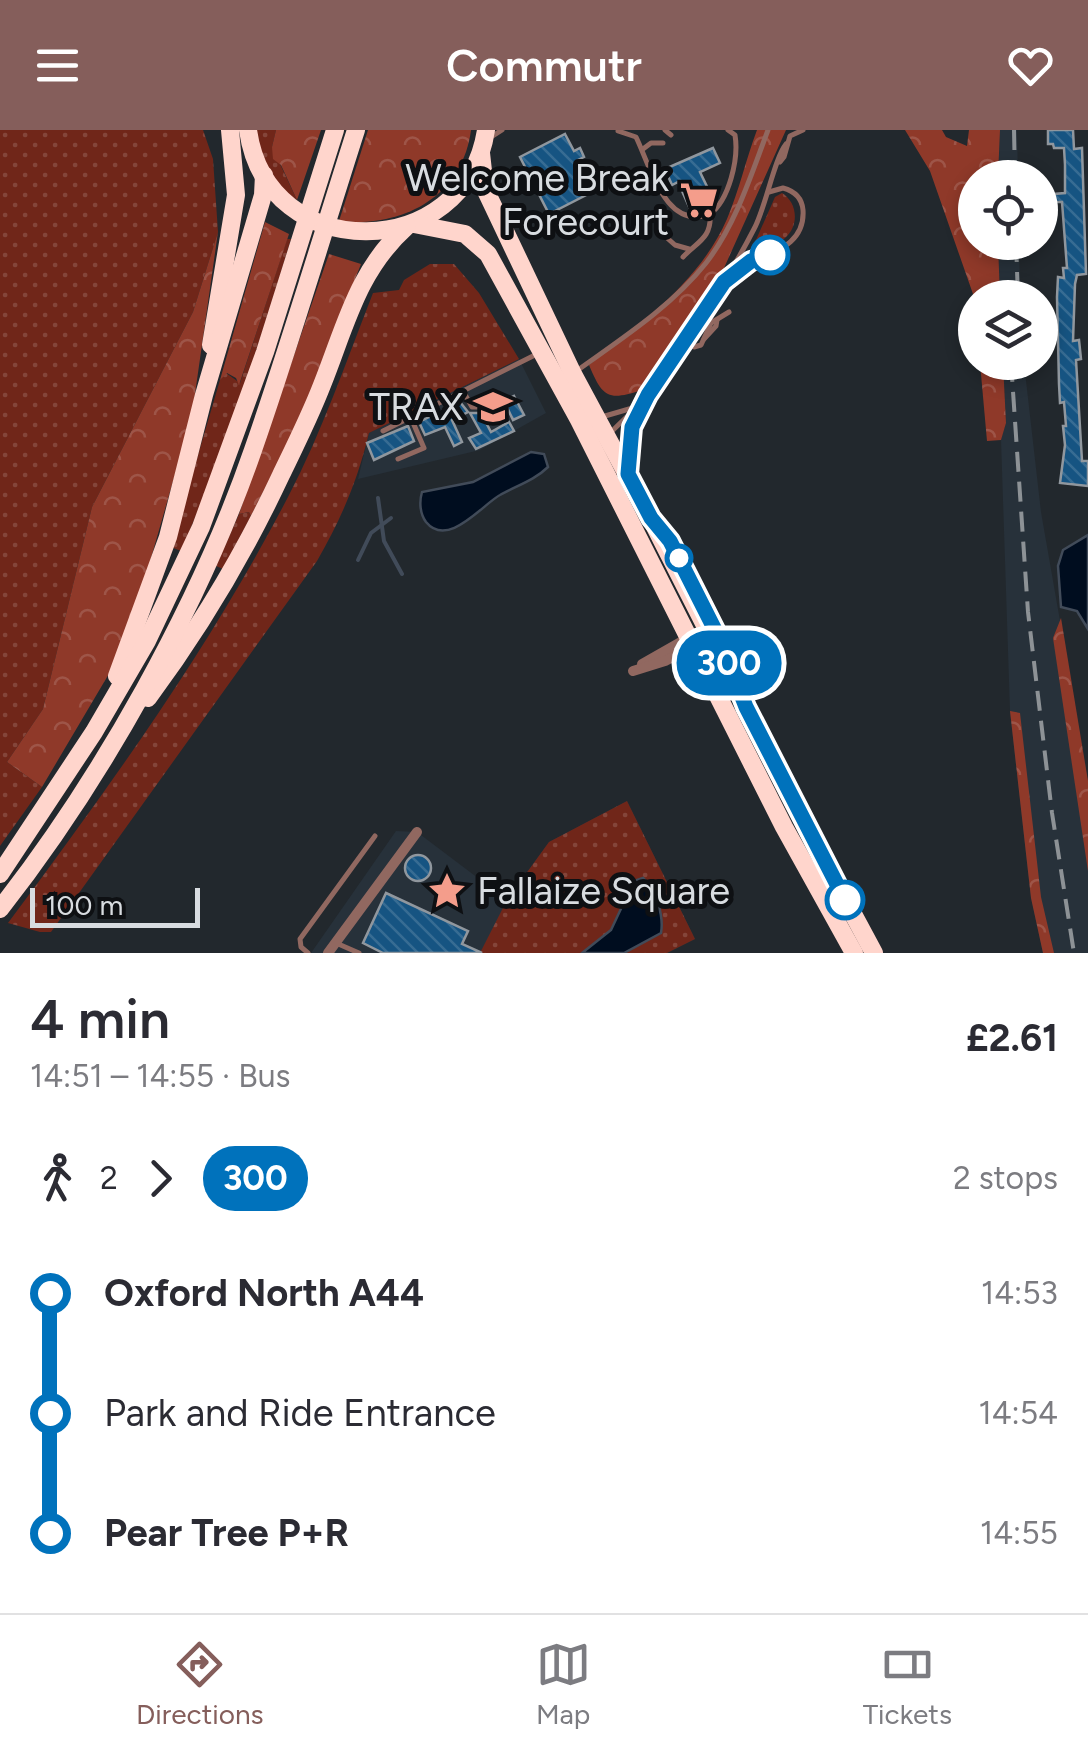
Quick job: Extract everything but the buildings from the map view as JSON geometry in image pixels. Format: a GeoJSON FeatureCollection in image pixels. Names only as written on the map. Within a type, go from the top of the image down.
{"type":"FeatureCollection","features":[{"type":"Feature","properties":{"kind":"highway"},"geometry":{"type":"LineString","coordinates":[[0,874],[94,732],[147,641],[201,527],[265,352],[335,130]]}},
{"type":"Feature","properties":{"kind":"highway"},"geometry":{"type":"LineString","coordinates":[[112,746],[192,597],[253,451],[356,130]]}},
{"type":"Feature","properties":{"kind":"highway"},"geometry":{"type":"LineString","coordinates":[[243,131],[264,175],[281,199],[318,223],[362,232],[411,225],[445,228],[476,241],[488,254],[541,352],[585,413]]}},
{"type":"Feature","properties":{"kind":"highway"},"geometry":{"type":"LineString","coordinates":[[204,395],[243,131]]}},
{"type":"Feature","properties":{"kind":"highway"},"geometry":{"type":"LineString","coordinates":[[0,909],[161,680],[249,537],[320,390],[360,286],[384,247],[454,193],[484,142]]}},
{"type":"Feature","properties":{"kind":"highway"},"geometry":{"type":"LineString","coordinates":[[484,142],[484,189],[573,374],[585,413],[661,582],[746,755],[854,953]]}},
{"type":"Feature","properties":{"kind":"highway"},"geometry":{"type":"LineString","coordinates":[[94,732],[158,570],[204,395],[264,195],[264,175]]}},
{"type":"Feature","properties":{"kind":"highway"},"geometry":{"type":"LineString","coordinates":[[599,442],[628,474],[874,953]]}},
{"type":"Feature","properties":{"kind":"street"},"geometry":{"type":"LineString","coordinates":[[690,642],[633,671],[709,632]]}},
{"type":"Feature","properties":{"kind":"street"},"geometry":{"type":"LineString","coordinates":[[328,953],[417,832]]}},
{"type":"Feature","properties":{"kind":"lane"},"geometry":{"type":"LineString","coordinates":[[484,142],[502,130]]}},
{"type":"Feature","properties":{"kind":"lane"},"geometry":{"type":"LineString","coordinates":[[618,130],[636,137],[670,206],[681,216],[694,218],[710,214],[724,202],[726,182],[738,150],[735,135],[728,130]]}},
{"type":"Feature","properties":{"kind":"lane"},"geometry":{"type":"LineString","coordinates":[[573,374],[676,295],[708,261],[736,212],[768,130]]}},
{"type":"Feature","properties":{"kind":"lane"},"geometry":{"type":"LineString","coordinates":[[628,474],[632,427],[648,395],[724,282],[756,225],[783,146],[793,133],[803,130]]}},
{"type":"Feature","properties":{"kind":"lane"},"geometry":{"type":"LineString","coordinates":[[642,150],[651,143],[663,142]]}},
{"type":"Feature","properties":{"kind":"lane"},"geometry":{"type":"LineString","coordinates":[[724,282],[751,261],[779,252],[798,232],[803,209],[798,196],[783,188],[769,192]]}},
{"type":"Feature","properties":{"kind":"lane"},"geometry":{"type":"LineString","coordinates":[[683,257],[702,242],[708,232],[710,214]]}},
{"type":"Feature","properties":{"kind":"lane"},"geometry":{"type":"LineString","coordinates":[[666,237],[690,250]]}},
{"type":"Feature","properties":{"kind":"lane"},"geometry":{"type":"LineString","coordinates":[[682,343],[698,347],[717,320],[728,312]]}},
{"type":"Feature","properties":{"kind":"lane"},"geometry":{"type":"LineString","coordinates":[[383,432],[541,352]]}},
{"type":"Feature","properties":{"kind":"lane"},"geometry":{"type":"LineString","coordinates":[[463,391],[472,406],[495,407]]}},
{"type":"Feature","properties":{"kind":"lane"},"geometry":{"type":"LineString","coordinates":[[599,442],[648,395]]}},
{"type":"Feature","properties":{"kind":"lane"},"geometry":{"type":"LineString","coordinates":[[638,406],[606,417],[585,413],[588,452],[645,562],[661,582]]}},
{"type":"Feature","properties":{"kind":"lane"},"geometry":{"type":"LineString","coordinates":[[398,459],[424,448],[411,418]]}},
{"type":"Feature","properties":{"kind":"lane"},"geometry":{"type":"LineString","coordinates":[[651,518],[670,541],[718,636],[746,707]]}},
{"type":"Feature","properties":{"kind":"lane"},"geometry":{"type":"LineString","coordinates":[[308,953],[300,946],[300,939],[375,836]]}},
{"type":"Feature","properties":{"kind":"lane"},"geometry":{"type":"LineString","coordinates":[[336,942],[359,953]]}},
{"type":"Feature","properties":{"kind":"shaded area"},"geometry":{"type":"Polygon","coordinates":[[[0,130],[203,130],[213,159],[218,232],[193,312],[92,507],[43,709],[7,762],[42,787],[0,846],[0,130]]]}},
{"type":"Feature","properties":{"kind":"shaded area"},"geometry":{"type":"Polygon","coordinates":[[[253,130],[276,130],[272,147],[297,200],[274,178],[253,130]]]}},
{"type":"Feature","properties":{"kind":"shaded area"},"geometry":{"type":"Polygon","coordinates":[[[1000,130],[1017,130],[1018,160],[999,160],[1000,130]]]}},
{"type":"Feature","properties":{"kind":"shaded area"},"geometry":{"type":"Polygon","coordinates":[[[782,193],[795,214],[790,233],[778,242],[752,249],[775,197],[782,193]]]}},
{"type":"Feature","properties":{"kind":"shaded area"},"geometry":{"type":"Polygon","coordinates":[[[287,239],[291,239],[240,397],[181,551],[171,547],[220,380],[226,373],[240,383],[287,239]]]}},
{"type":"Feature","properties":{"kind":"shaded area"},"geometry":{"type":"Polygon","coordinates":[[[999,260],[1019,260],[1020,280],[999,280],[999,260]]]}},
{"type":"Feature","properties":{"kind":"shaded area"},"geometry":{"type":"Polygon","coordinates":[[[430,264],[454,264],[479,293],[519,359],[369,433],[348,499],[317,561],[51,932],[8,923],[157,716],[257,553],[312,447],[373,293],[399,290],[404,280],[430,264]]]}},
{"type":"Feature","properties":{"kind":"shaded area"},"geometry":{"type":"Polygon","coordinates":[[[519,359],[546,413],[480,450],[358,479],[369,433],[519,359]]]}},
{"type":"Feature","properties":{"kind":"shaded area"},"geometry":{"type":"Polygon","coordinates":[[[1004,380],[1026,380],[1041,512],[1088,781],[1088,953],[1043,953],[1031,898],[1010,711],[1001,440],[1006,423],[1004,380]]]}},
{"type":"Feature","properties":{"kind":"shaded area"},"geometry":{"type":"Polygon","coordinates":[[[249,512],[251,516],[223,569],[216,566],[239,514],[249,512]]]}},
{"type":"Feature","properties":{"kind":"shaded area"},"geometry":{"type":"Polygon","coordinates":[[[627,801],[695,939],[667,953],[311,953],[396,831],[417,832],[507,900],[549,842],[627,801]]]}},
{"type":"Feature","properties":{"kind":"shaded area"},"geometry":{"type":"Polygon","coordinates":[[[627,801],[695,939],[667,953],[480,953],[507,900],[549,842],[627,801]]]}},
{"type":"Feature","properties":{"kind":"green space"},"geometry":{"type":"Polygon","coordinates":[[[276,130],[321,130],[297,200],[281,165],[273,159],[276,130]]]}},
{"type":"Feature","properties":{"kind":"green space"},"geometry":{"type":"Polygon","coordinates":[[[368,130],[471,130],[455,174],[425,204],[385,219],[339,221],[368,130]]]}},
{"type":"Feature","properties":{"kind":"green space"},"geometry":{"type":"Polygon","coordinates":[[[757,130],[786,130],[724,268],[642,390],[608,394],[589,365],[667,300],[701,262],[727,219],[757,130]]]}},
{"type":"Feature","properties":{"kind":"green space"},"geometry":{"type":"Polygon","coordinates":[[[905,130],[942,130],[946,137],[967,146],[969,130],[1000,130],[999,160],[958,160],[958,251],[930,171],[905,130]]]}},
{"type":"Feature","properties":{"kind":"green space"},"geometry":{"type":"Polygon","coordinates":[[[265,222],[289,234],[239,385],[227,373],[220,380],[265,222]]]}},
{"type":"Feature","properties":{"kind":"green space"},"geometry":{"type":"Polygon","coordinates":[[[218,232],[192,415],[149,565],[110,672],[42,787],[7,762],[43,709],[92,507],[193,312],[218,232]]]}},
{"type":"Feature","properties":{"kind":"green space"},"geometry":{"type":"Polygon","coordinates":[[[329,254],[361,264],[299,421],[251,516],[249,512],[239,514],[329,254]]]}},
{"type":"Feature","properties":{"kind":"green space"},"geometry":{"type":"Polygon","coordinates":[[[961,260],[999,260],[999,280],[968,280],[961,260]]]}},
{"type":"Feature","properties":{"kind":"green space"},"geometry":{"type":"Polygon","coordinates":[[[982,380],[1004,380],[1006,423],[1001,440],[987,441],[982,380]]]}},
{"type":"Feature","properties":{"kind":"green space"},"geometry":{"type":"Polygon","coordinates":[[[1061,618],[1088,781],[1088,871],[1053,638],[1061,618]]]}},
{"type":"Feature","properties":{"kind":"green space"},"geometry":{"type":"Polygon","coordinates":[[[1010,711],[1020,713],[1041,897],[1054,953],[1043,953],[1031,898],[1010,711]]]}},
{"type":"Feature","properties":{"kind":"water"},"geometry":{"type":"Polygon","coordinates":[[[531,452],[544,454],[548,467],[537,476],[500,495],[455,528],[435,529],[426,522],[421,508],[422,492],[473,482],[531,452]]]}},
{"type":"Feature","properties":{"kind":"water"},"geometry":{"type":"Polygon","coordinates":[[[1088,535],[1088,629],[1077,611],[1061,607],[1058,566],[1063,550],[1088,535]]]}},
{"type":"Feature","properties":{"kind":"water"},"geometry":{"type":"Polygon","coordinates":[[[643,878],[658,903],[661,933],[624,953],[582,953],[611,930],[634,881],[643,878]]]}},
{"type":"Feature","properties":{"kind":"waterway"},"geometry":{"type":"LineString","coordinates":[[378,498],[384,541],[402,574]]}},
{"type":"Feature","properties":{"kind":"waterway"},"geometry":{"type":"LineString","coordinates":[[358,560],[371,533],[391,518]]}},
{"type":"Feature","properties":{"kind":"railway"},"geometry":{"type":"LineString","coordinates":[[1014,130],[1015,160]]}},
{"type":"Feature","properties":{"kind":"railway"},"geometry":{"type":"LineString","coordinates":[[1017,260],[1017,280]]}},
{"type":"Feature","properties":{"kind":"railway"},"geometry":{"type":"LineString","coordinates":[[1012,380],[1028,612],[1052,813],[1074,953]]}},
{"type":"Feature","properties":{"kind":"bus line","name":"300"},"geometry":{"type":"LineString","coordinates":[[770,255],[751,261],[724,282],[648,395],[632,427],[626,458],[628,474],[651,518],[670,541],[718,636],[746,707],[845,900]]}},
{"type":"Feature","properties":{"kind":"place","name":"Welcome Break Forecourt"},"geometry":{"type":"Point","coordinates":[699,200]}},
{"type":"Feature","properties":{"kind":"place","name":"TRAX"},"geometry":{"type":"Point","coordinates":[493,407]}},
{"type":"Feature","properties":{"kind":"place","name":"Fallaize Square"},"geometry":{"type":"Point","coordinates":[447,891]}}]}
